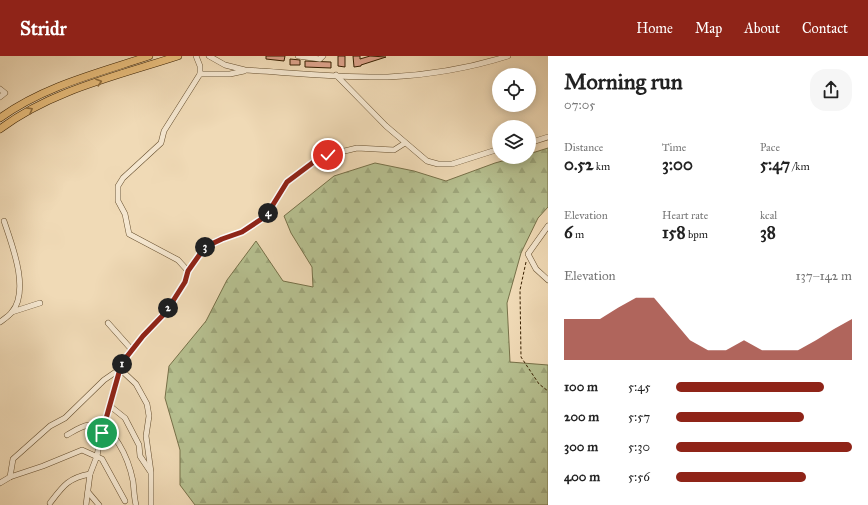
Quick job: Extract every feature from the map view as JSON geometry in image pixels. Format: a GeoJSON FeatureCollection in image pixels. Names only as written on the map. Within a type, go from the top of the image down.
{"type":"FeatureCollection","features":[{"type":"Feature","properties":{"kind":"highway"},"geometry":{"type":"LineString","coordinates":[[0,118],[32,98],[58,86],[149,56]]}},
{"type":"Feature","properties":{"kind":"highway"},"geometry":{"type":"LineString","coordinates":[[0,129],[28,111],[62,94],[178,56]]}},
{"type":"Feature","properties":{"kind":"street"},"geometry":{"type":"LineString","coordinates":[[188,271],[178,260],[130,234],[125,214],[118,201],[118,186],[123,178],[161,143],[164,131],[200,74],[200,66],[196,56]]}},
{"type":"Feature","properties":{"kind":"street"},"geometry":{"type":"LineString","coordinates":[[209,56],[225,64],[245,70],[388,77],[426,74],[466,67],[508,56]]}},
{"type":"Feature","properties":{"kind":"street"},"geometry":{"type":"LineString","coordinates":[[298,56],[320,59],[323,56]]}},
{"type":"Feature","properties":{"kind":"street"},"geometry":{"type":"LineString","coordinates":[[200,74],[230,74],[245,70]]}},
{"type":"Feature","properties":{"kind":"street"},"geometry":{"type":"LineString","coordinates":[[336,75],[422,159],[438,164],[452,164],[492,151]]}},
{"type":"Feature","properties":{"kind":"street"},"geometry":{"type":"LineString","coordinates":[[0,89],[5,93],[0,97]]}},
{"type":"Feature","properties":{"kind":"street"},"geometry":{"type":"LineString","coordinates":[[536,141],[548,137]]}},
{"type":"Feature","properties":{"kind":"street"},"geometry":{"type":"LineString","coordinates":[[86,505],[90,474],[97,456],[102,428],[110,406],[120,369],[132,350],[166,312],[185,282],[188,271],[205,247],[242,232],[266,216],[287,182],[315,161],[328,155],[357,148],[394,150],[405,143]]}},
{"type":"Feature","properties":{"kind":"street"},"geometry":{"type":"LineString","coordinates":[[4,221],[19,273],[20,290],[12,312]]}},
{"type":"Feature","properties":{"kind":"street"},"geometry":{"type":"LineString","coordinates":[[548,226],[528,254],[536,269],[548,280]]}},
{"type":"Feature","properties":{"kind":"street"},"geometry":{"type":"LineString","coordinates":[[0,322],[12,312],[40,303]]}},
{"type":"Feature","properties":{"kind":"street"},"geometry":{"type":"LineString","coordinates":[[108,323],[132,350]]}},
{"type":"Feature","properties":{"kind":"street"},"geometry":{"type":"LineString","coordinates":[[120,369],[136,384],[147,404],[149,416],[146,436],[146,450],[151,472],[151,505]]}},
{"type":"Feature","properties":{"kind":"street"},"geometry":{"type":"LineString","coordinates":[[10,477],[13,459],[50,426],[64,418],[104,380],[120,369]]}},
{"type":"Feature","properties":{"kind":"street"},"geometry":{"type":"LineString","coordinates":[[110,406],[125,418],[139,445],[140,456],[151,472]]}},
{"type":"Feature","properties":{"kind":"street"},"geometry":{"type":"LineString","coordinates":[[67,435],[77,428],[89,425],[102,428],[113,435],[123,453],[132,480],[136,505]]}},
{"type":"Feature","properties":{"kind":"street"},"geometry":{"type":"LineString","coordinates":[[0,483],[10,477],[43,466],[82,450],[102,459],[125,501]]}},
{"type":"Feature","properties":{"kind":"street"},"geometry":{"type":"LineString","coordinates":[[50,503],[66,483],[81,476],[90,474]]}},
{"type":"Feature","properties":{"kind":"street"},"geometry":{"type":"LineString","coordinates":[[88,492],[100,505]]}},
{"type":"Feature","properties":{"kind":"path"},"geometry":{"type":"LineString","coordinates":[[528,254],[520,290],[521,357],[539,384],[548,391]]}},
{"type":"Feature","properties":{"kind":"green space"},"geometry":{"type":"Polygon","coordinates":[[[548,148],[548,207],[538,218],[521,253],[507,303],[510,362],[548,365],[548,505],[195,505],[180,485],[180,450],[165,398],[169,366],[206,321],[227,280],[256,241],[283,281],[313,287],[312,267],[291,233],[284,216],[334,176],[375,163],[414,171],[446,181],[492,164],[536,164],[536,152],[548,148]]]}},
{"type":"Feature","properties":{"kind":"building"},"geometry":{"type":"Polygon","coordinates":[[[266,56],[285,56],[284,61],[266,59],[266,56]]]}},
{"type":"Feature","properties":{"kind":"building"},"geometry":{"type":"Polygon","coordinates":[[[338,56],[345,56],[345,67],[338,66],[338,56]]]}},
{"type":"Feature","properties":{"kind":"building"},"geometry":{"type":"Polygon","coordinates":[[[353,56],[360,56],[360,59],[370,56],[386,57],[354,67],[353,56]]]}},
{"type":"Feature","properties":{"kind":"building"},"geometry":{"type":"Polygon","coordinates":[[[290,59],[300,60],[300,65],[290,65],[290,59]]]}},
{"type":"Feature","properties":{"kind":"building"},"geometry":{"type":"Polygon","coordinates":[[[305,61],[331,62],[331,68],[305,67],[305,61]]]}},
{"type":"Feature","properties":{"kind":"route"},"geometry":{"type":"LineString","coordinates":[[102,433],[102,428],[118,381],[120,369],[125,359],[143,336],[166,312],[185,282],[188,271],[205,247],[242,232],[266,216],[287,182],[315,161],[328,155]]}}]}
